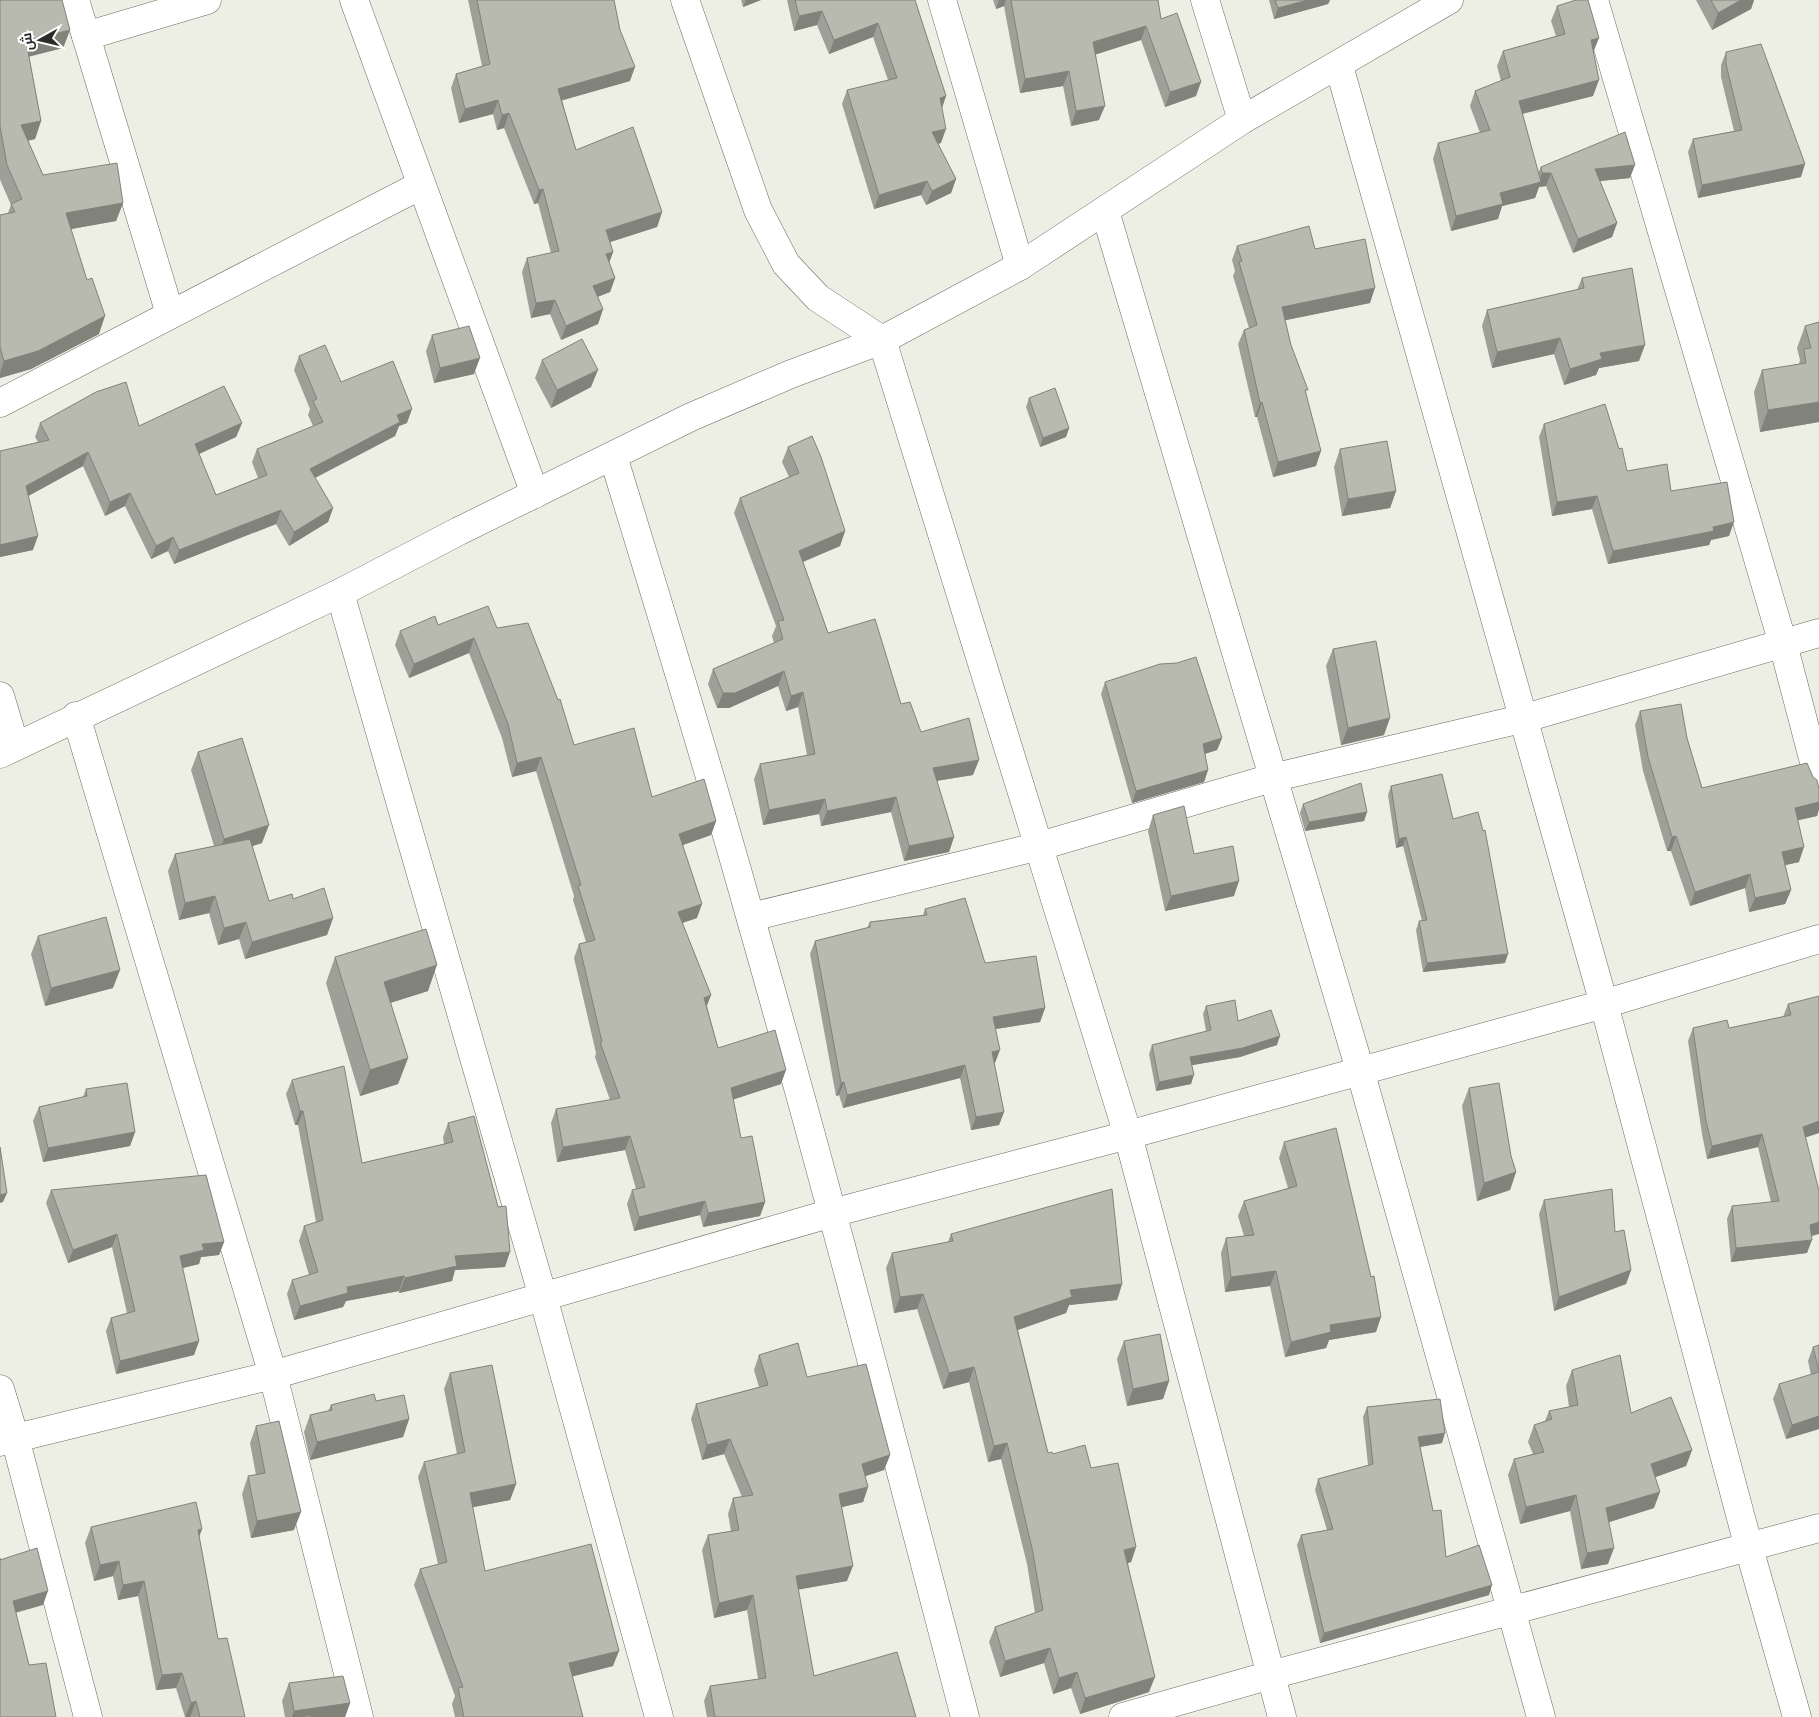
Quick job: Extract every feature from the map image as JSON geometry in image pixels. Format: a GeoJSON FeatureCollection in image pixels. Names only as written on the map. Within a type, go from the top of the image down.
{"type":"FeatureCollection","features":[{"type":"Feature","properties":{"kind":"street"},"geometry":{"type":"LineString","coordinates":[[75,0],[170,314]]}},
{"type":"Feature","properties":{"kind":"street"},"geometry":{"type":"LineString","coordinates":[[86,36],[207,0]]}},
{"type":"Feature","properties":{"kind":"street"},"geometry":{"type":"LineString","coordinates":[[354,0],[536,494]]}},
{"type":"Feature","properties":{"kind":"street"},"geometry":{"type":"LineString","coordinates":[[685,0],[758,210],[786,264],[818,298],[882,340],[1128,1135],[1282,1717]]}},
{"type":"Feature","properties":{"kind":"street"},"geometry":{"type":"LineString","coordinates":[[942,0],[1020,266]]}},
{"type":"Feature","properties":{"kind":"street"},"geometry":{"type":"LineString","coordinates":[[1205,0],[1242,120]]}},
{"type":"Feature","properties":{"kind":"street"},"geometry":{"type":"LineString","coordinates":[[0,696],[8,750],[76,716],[340,593],[691,417],[792,374],[882,340],[1020,266],[1242,120],[1339,66],[1449,0]]}},
{"type":"Feature","properties":{"kind":"street"},"geometry":{"type":"LineString","coordinates":[[1594,0],[1784,644],[1819,781]]}},
{"type":"Feature","properties":{"kind":"street"},"geometry":{"type":"LineString","coordinates":[[1339,66],[1525,718],[1797,1717]]}},
{"type":"Feature","properties":{"kind":"street"},"geometry":{"type":"LineString","coordinates":[[0,403],[421,185]]}},
{"type":"Feature","properties":{"kind":"street"},"geometry":{"type":"LineString","coordinates":[[1106,211],[1272,778],[1360,1070],[1541,1717]]}},
{"type":"Feature","properties":{"kind":"street"},"geometry":{"type":"LineString","coordinates":[[613,456],[697,731],[750,917],[832,1213],[966,1717]]}},
{"type":"Feature","properties":{"kind":"street"},"geometry":{"type":"LineString","coordinates":[[340,593],[543,1297],[659,1717]]}},
{"type":"Feature","properties":{"kind":"street"},"geometry":{"type":"LineString","coordinates":[[750,917],[1040,846],[1272,778],[1525,718],[1819,633]]}},
{"type":"Feature","properties":{"kind":"street"},"geometry":{"type":"LineString","coordinates":[[76,716],[272,1375],[359,1717]]}},
{"type":"Feature","properties":{"kind":"street"},"geometry":{"type":"LineString","coordinates":[[8,1440],[272,1375],[832,1213],[1128,1135],[1604,1004],[1819,939]]}},
{"type":"Feature","properties":{"kind":"street"},"geometry":{"type":"LineString","coordinates":[[0,1389],[8,1440],[88,1717]]}},
{"type":"Feature","properties":{"kind":"street"},"geometry":{"type":"LineString","coordinates":[[1123,1717],[1271,1675],[1819,1528]]}},
{"type":"Feature","properties":{"kind":"building"},"geometry":{"type":"Polygon","coordinates":[[[0,0],[62,0],[70,30],[26,41],[41,121],[21,125],[43,175],[117,163],[123,203],[66,213],[87,280],[92,278],[105,316],[38,351],[4,361],[0,347],[0,215],[15,212],[11,204],[22,199],[7,165],[0,126],[0,0]]]}},
{"type":"Feature","properties":{"kind":"building"},"geometry":{"type":"Polygon","coordinates":[[[477,0],[614,0],[620,30],[635,67],[558,89],[576,150],[633,127],[662,212],[606,230],[613,252],[606,254],[615,278],[593,286],[603,309],[566,326],[555,300],[536,303],[527,258],[559,251],[543,189],[539,190],[509,113],[502,115],[498,100],[465,109],[456,74],[490,64],[477,0]]]}},
{"type":"Feature","properties":{"kind":"building"},"geometry":{"type":"Polygon","coordinates":[[[795,0],[915,0],[946,96],[940,98],[946,129],[932,132],[956,179],[932,191],[927,181],[879,195],[847,90],[897,78],[878,23],[834,40],[822,11],[799,16],[795,0]]]}},
{"type":"Feature","properties":{"kind":"building"},"geometry":{"type":"Polygon","coordinates":[[[1011,0],[1158,0],[1161,19],[1177,13],[1201,82],[1170,92],[1146,26],[1093,42],[1105,106],[1076,111],[1069,71],[1025,79],[1011,0]]]}},
{"type":"Feature","properties":{"kind":"building"},"geometry":{"type":"Polygon","coordinates":[[[1275,0],[1308,0],[1278,8],[1275,0]]]}},
{"type":"Feature","properties":{"kind":"building"},"geometry":{"type":"Polygon","coordinates":[[[1576,0],[1588,0],[1599,38],[1591,40],[1599,80],[1519,101],[1541,182],[1500,193],[1503,204],[1456,216],[1438,143],[1490,130],[1475,91],[1510,77],[1503,51],[1565,34],[1557,6],[1576,0]]]}},
{"type":"Feature","properties":{"kind":"building"},"geometry":{"type":"Polygon","coordinates":[[[1711,0],[1741,0],[1718,13],[1711,0]]]}},
{"type":"Feature","properties":{"kind":"building"},"geometry":{"type":"Polygon","coordinates":[[[1761,44],[1805,164],[1702,185],[1693,139],[1742,130],[1726,64],[1726,52],[1761,44]]]}},
{"type":"Feature","properties":{"kind":"building"},"geometry":{"type":"Polygon","coordinates":[[[1625,132],[1635,165],[1595,169],[1617,223],[1578,239],[1551,173],[1542,173],[1541,167],[1625,132]]]}},
{"type":"Feature","properties":{"kind":"building"},"geometry":{"type":"Polygon","coordinates":[[[1309,226],[1315,249],[1365,239],[1375,288],[1282,307],[1291,345],[1308,390],[1305,390],[1321,451],[1278,462],[1262,402],[1260,403],[1244,330],[1257,325],[1239,262],[1242,261],[1237,246],[1309,226]]]}},
{"type":"Feature","properties":{"kind":"building"},"geometry":{"type":"Polygon","coordinates":[[[1632,268],[1645,345],[1600,353],[1602,359],[1570,369],[1560,338],[1497,352],[1487,310],[1584,288],[1582,278],[1632,268]]]}},
{"type":"Feature","properties":{"kind":"building"},"geometry":{"type":"Polygon","coordinates":[[[1819,322],[1819,402],[1768,410],[1762,370],[1806,363],[1804,349],[1811,348],[1805,326],[1819,322]]]}},
{"type":"Feature","properties":{"kind":"building"},"geometry":{"type":"Polygon","coordinates":[[[469,326],[480,358],[440,368],[432,335],[469,326]]]}},
{"type":"Feature","properties":{"kind":"building"},"geometry":{"type":"Polygon","coordinates":[[[582,339],[598,370],[557,390],[542,360],[582,339]]]}},
{"type":"Feature","properties":{"kind":"building"},"geometry":{"type":"Polygon","coordinates":[[[325,345],[341,382],[393,361],[412,409],[397,415],[400,422],[310,469],[333,508],[294,532],[281,510],[179,550],[173,537],[156,546],[130,493],[110,502],[88,452],[26,486],[38,536],[0,545],[0,451],[49,440],[40,423],[96,392],[126,382],[139,426],[224,386],[242,423],[195,444],[216,495],[267,475],[257,449],[323,422],[313,401],[317,399],[299,356],[325,345]]]}},
{"type":"Feature","properties":{"kind":"building"},"geometry":{"type":"Polygon","coordinates":[[[1055,388],[1069,428],[1043,438],[1029,398],[1055,388]]]}},
{"type":"Feature","properties":{"kind":"building"},"geometry":{"type":"Polygon","coordinates":[[[1605,404],[1619,449],[1622,448],[1627,471],[1667,464],[1671,491],[1727,482],[1734,522],[1713,527],[1714,531],[1613,551],[1597,496],[1557,502],[1544,424],[1605,404]]]}},
{"type":"Feature","properties":{"kind":"building"},"geometry":{"type":"Polygon","coordinates":[[[812,436],[821,457],[845,531],[799,551],[828,633],[875,619],[901,704],[910,702],[921,732],[969,718],[979,760],[933,768],[954,837],[909,846],[896,797],[827,811],[825,799],[769,810],[760,764],[815,754],[803,692],[791,696],[784,671],[735,693],[723,693],[713,669],[783,639],[778,621],[784,620],[740,498],[799,473],[788,447],[812,436]]]}},
{"type":"Feature","properties":{"kind":"building"},"geometry":{"type":"Polygon","coordinates":[[[1387,441],[1396,491],[1348,499],[1340,449],[1387,441]]]}},
{"type":"Feature","properties":{"kind":"building"},"geometry":{"type":"Polygon","coordinates":[[[488,606],[497,628],[528,623],[558,700],[560,699],[574,745],[634,728],[652,797],[704,779],[716,821],[679,834],[702,904],[678,912],[711,995],[704,998],[718,1048],[775,1030],[786,1070],[731,1088],[741,1138],[752,1136],[765,1202],[708,1213],[705,1201],[639,1217],[632,1190],[645,1187],[630,1136],[563,1147],[556,1109],[620,1098],[600,1042],[602,1042],[579,944],[595,940],[578,886],[581,885],[541,757],[517,763],[508,724],[474,638],[414,664],[400,631],[435,616],[438,625],[488,606]]]}},
{"type":"Feature","properties":{"kind":"building"},"geometry":{"type":"Polygon","coordinates":[[[1376,641],[1390,718],[1348,728],[1333,649],[1376,641]]]}},
{"type":"Feature","properties":{"kind":"building"},"geometry":{"type":"Polygon","coordinates":[[[1196,657],[1222,738],[1203,744],[1208,770],[1136,791],[1105,682],[1160,664],[1177,663],[1196,657]]]}},
{"type":"Feature","properties":{"kind":"building"},"geometry":{"type":"Polygon","coordinates":[[[1681,704],[1687,738],[1702,788],[1807,763],[1813,777],[1817,780],[1819,802],[1795,808],[1804,847],[1782,852],[1791,890],[1755,898],[1750,874],[1695,892],[1676,836],[1672,837],[1648,757],[1640,711],[1681,704]]]}},
{"type":"Feature","properties":{"kind":"building"},"geometry":{"type":"Polygon","coordinates":[[[242,738],[269,825],[224,839],[198,752],[242,738]]]}},
{"type":"Feature","properties":{"kind":"building"},"geometry":{"type":"Polygon","coordinates":[[[1442,774],[1453,819],[1478,812],[1483,831],[1485,830],[1508,954],[1427,963],[1419,921],[1427,920],[1406,837],[1399,839],[1391,786],[1442,774]]]}},
{"type":"Feature","properties":{"kind":"building"},"geometry":{"type":"Polygon","coordinates":[[[1361,783],[1367,812],[1309,822],[1303,804],[1361,783]]]}},
{"type":"Feature","properties":{"kind":"building"},"geometry":{"type":"Polygon","coordinates":[[[1184,806],[1194,854],[1233,846],[1239,881],[1171,896],[1153,815],[1184,806]]]}},
{"type":"Feature","properties":{"kind":"building"},"geometry":{"type":"Polygon","coordinates":[[[250,839],[269,901],[292,894],[293,899],[324,888],[333,918],[252,942],[246,922],[224,928],[215,896],[185,903],[175,854],[250,839]]]}},
{"type":"Feature","properties":{"kind":"building"},"geometry":{"type":"Polygon","coordinates":[[[965,898],[985,963],[1036,956],[1045,1008],[993,1017],[1000,1050],[992,1052],[1004,1112],[976,1117],[965,1065],[847,1095],[844,1082],[841,1083],[815,941],[870,927],[870,922],[927,915],[925,909],[965,898]]]}},
{"type":"Feature","properties":{"kind":"building"},"geometry":{"type":"Polygon","coordinates":[[[106,917],[120,970],[51,988],[38,936],[106,917]]]}},
{"type":"Feature","properties":{"kind":"building"},"geometry":{"type":"Polygon","coordinates":[[[426,929],[437,965],[384,982],[408,1058],[370,1070],[335,957],[426,929]]]}},
{"type":"Feature","properties":{"kind":"building"},"geometry":{"type":"Polygon","coordinates":[[[1819,996],[1819,1121],[1803,1127],[1819,1191],[1819,1222],[1810,1225],[1812,1240],[1736,1248],[1732,1206],[1779,1201],[1762,1134],[1712,1146],[1706,1121],[1693,1028],[1727,1020],[1729,1028],[1791,1015],[1788,1004],[1819,996]]]}},
{"type":"Feature","properties":{"kind":"building"},"geometry":{"type":"Polygon","coordinates":[[[1235,1000],[1238,1021],[1271,1010],[1280,1036],[1243,1048],[1190,1057],[1194,1075],[1159,1082],[1152,1045],[1211,1030],[1206,1006],[1235,1000]]]}},
{"type":"Feature","properties":{"kind":"building"},"geometry":{"type":"Polygon","coordinates":[[[344,1066],[362,1163],[453,1142],[448,1123],[474,1116],[498,1207],[506,1206],[510,1252],[455,1256],[457,1266],[405,1278],[404,1276],[347,1287],[348,1293],[300,1306],[292,1280],[318,1272],[304,1226],[323,1220],[303,1111],[300,1111],[292,1080],[344,1066]]]}},
{"type":"Feature","properties":{"kind":"building"},"geometry":{"type":"Polygon","coordinates":[[[127,1083],[135,1132],[48,1148],[39,1107],[87,1096],[86,1089],[127,1083]]]}},
{"type":"Feature","properties":{"kind":"building"},"geometry":{"type":"Polygon","coordinates":[[[1499,1083],[1511,1156],[1516,1172],[1484,1183],[1469,1088],[1499,1083]]]}},
{"type":"Feature","properties":{"kind":"building"},"geometry":{"type":"Polygon","coordinates":[[[1336,1128],[1371,1277],[1374,1276],[1381,1317],[1330,1325],[1331,1332],[1291,1342],[1276,1271],[1231,1277],[1226,1238],[1254,1235],[1244,1201],[1297,1186],[1284,1142],[1336,1128]]]}},
{"type":"Feature","properties":{"kind":"building"},"geometry":{"type":"Polygon","coordinates":[[[0,1147],[7,1193],[0,1195],[0,1147]]]}},
{"type":"Feature","properties":{"kind":"building"},"geometry":{"type":"Polygon","coordinates":[[[206,1175],[224,1242],[202,1244],[204,1250],[180,1256],[199,1341],[120,1361],[111,1318],[135,1311],[117,1234],[73,1250],[51,1190],[206,1175]]]}},
{"type":"Feature","properties":{"kind":"building"},"geometry":{"type":"Polygon","coordinates":[[[1112,1189],[1122,1284],[1070,1290],[1072,1297],[1014,1317],[1048,1453],[1052,1452],[1053,1454],[1085,1445],[1091,1468],[1118,1463],[1136,1547],[1124,1550],[1155,1677],[1085,1698],[1077,1672],[1059,1678],[1050,1648],[1005,1661],[995,1627],[1043,1610],[1032,1548],[1007,1443],[994,1446],[974,1367],[949,1373],[923,1294],[900,1297],[892,1253],[953,1241],[951,1234],[1112,1189]]]}},
{"type":"Feature","properties":{"kind":"building"},"geometry":{"type":"Polygon","coordinates":[[[1612,1189],[1615,1232],[1624,1230],[1631,1270],[1559,1297],[1544,1200],[1612,1189]]]}},
{"type":"Feature","properties":{"kind":"building"},"geometry":{"type":"Polygon","coordinates":[[[1160,1334],[1169,1381],[1133,1389],[1124,1341],[1160,1334]]]}},
{"type":"Feature","properties":{"kind":"building"},"geometry":{"type":"Polygon","coordinates":[[[798,1343],[807,1377],[866,1364],[890,1455],[862,1464],[868,1487],[839,1494],[853,1566],[796,1576],[814,1676],[897,1652],[916,1717],[715,1717],[710,1686],[766,1678],[753,1595],[719,1603],[708,1535],[739,1530],[733,1498],[753,1495],[730,1439],[707,1445],[696,1404],[768,1385],[759,1355],[798,1343]]]}},
{"type":"Feature","properties":{"kind":"building"},"geometry":{"type":"Polygon","coordinates":[[[1819,1345],[1819,1371],[1813,1347],[1819,1345]]]}},
{"type":"Feature","properties":{"kind":"building"},"geometry":{"type":"Polygon","coordinates":[[[1620,1355],[1631,1413],[1671,1397],[1692,1450],[1651,1464],[1660,1492],[1606,1508],[1614,1548],[1587,1553],[1576,1495],[1526,1507],[1514,1459],[1544,1452],[1534,1425],[1552,1419],[1549,1411],[1578,1405],[1572,1370],[1620,1355]]]}},
{"type":"Feature","properties":{"kind":"building"},"geometry":{"type":"Polygon","coordinates":[[[492,1365],[516,1484],[470,1493],[485,1571],[591,1544],[619,1651],[569,1663],[583,1717],[464,1717],[458,1688],[463,1687],[420,1569],[447,1562],[424,1462],[465,1452],[450,1373],[492,1365]]]}},
{"type":"Feature","properties":{"kind":"building"},"geometry":{"type":"Polygon","coordinates":[[[1819,1372],[1819,1416],[1792,1425],[1779,1384],[1819,1372]]]}},
{"type":"Feature","properties":{"kind":"building"},"geometry":{"type":"Polygon","coordinates":[[[374,1394],[376,1401],[404,1395],[409,1419],[317,1442],[310,1415],[332,1410],[331,1405],[374,1394]]]}},
{"type":"Feature","properties":{"kind":"building"},"geometry":{"type":"Polygon","coordinates":[[[1440,1399],[1445,1433],[1418,1437],[1433,1511],[1441,1510],[1446,1557],[1479,1545],[1492,1585],[1324,1633],[1301,1535],[1333,1529],[1318,1479],[1373,1464],[1367,1407],[1440,1399]]]}},
{"type":"Feature","properties":{"kind":"building"},"geometry":{"type":"Polygon","coordinates":[[[279,1421],[301,1512],[257,1521],[248,1476],[265,1473],[256,1426],[279,1421]]]}},
{"type":"Feature","properties":{"kind":"building"},"geometry":{"type":"Polygon","coordinates":[[[196,1502],[202,1529],[198,1530],[218,1639],[227,1638],[245,1717],[200,1717],[196,1701],[191,1703],[182,1673],[162,1675],[144,1581],[123,1585],[119,1561],[100,1565],[91,1527],[196,1502]]]}},
{"type":"Feature","properties":{"kind":"building"},"geometry":{"type":"Polygon","coordinates":[[[37,1548],[48,1591],[13,1601],[29,1665],[46,1663],[56,1717],[0,1717],[0,1560],[37,1548]]]}},
{"type":"Feature","properties":{"kind":"building"},"geometry":{"type":"Polygon","coordinates":[[[343,1676],[350,1703],[294,1711],[289,1683],[343,1676]]]}}]}
